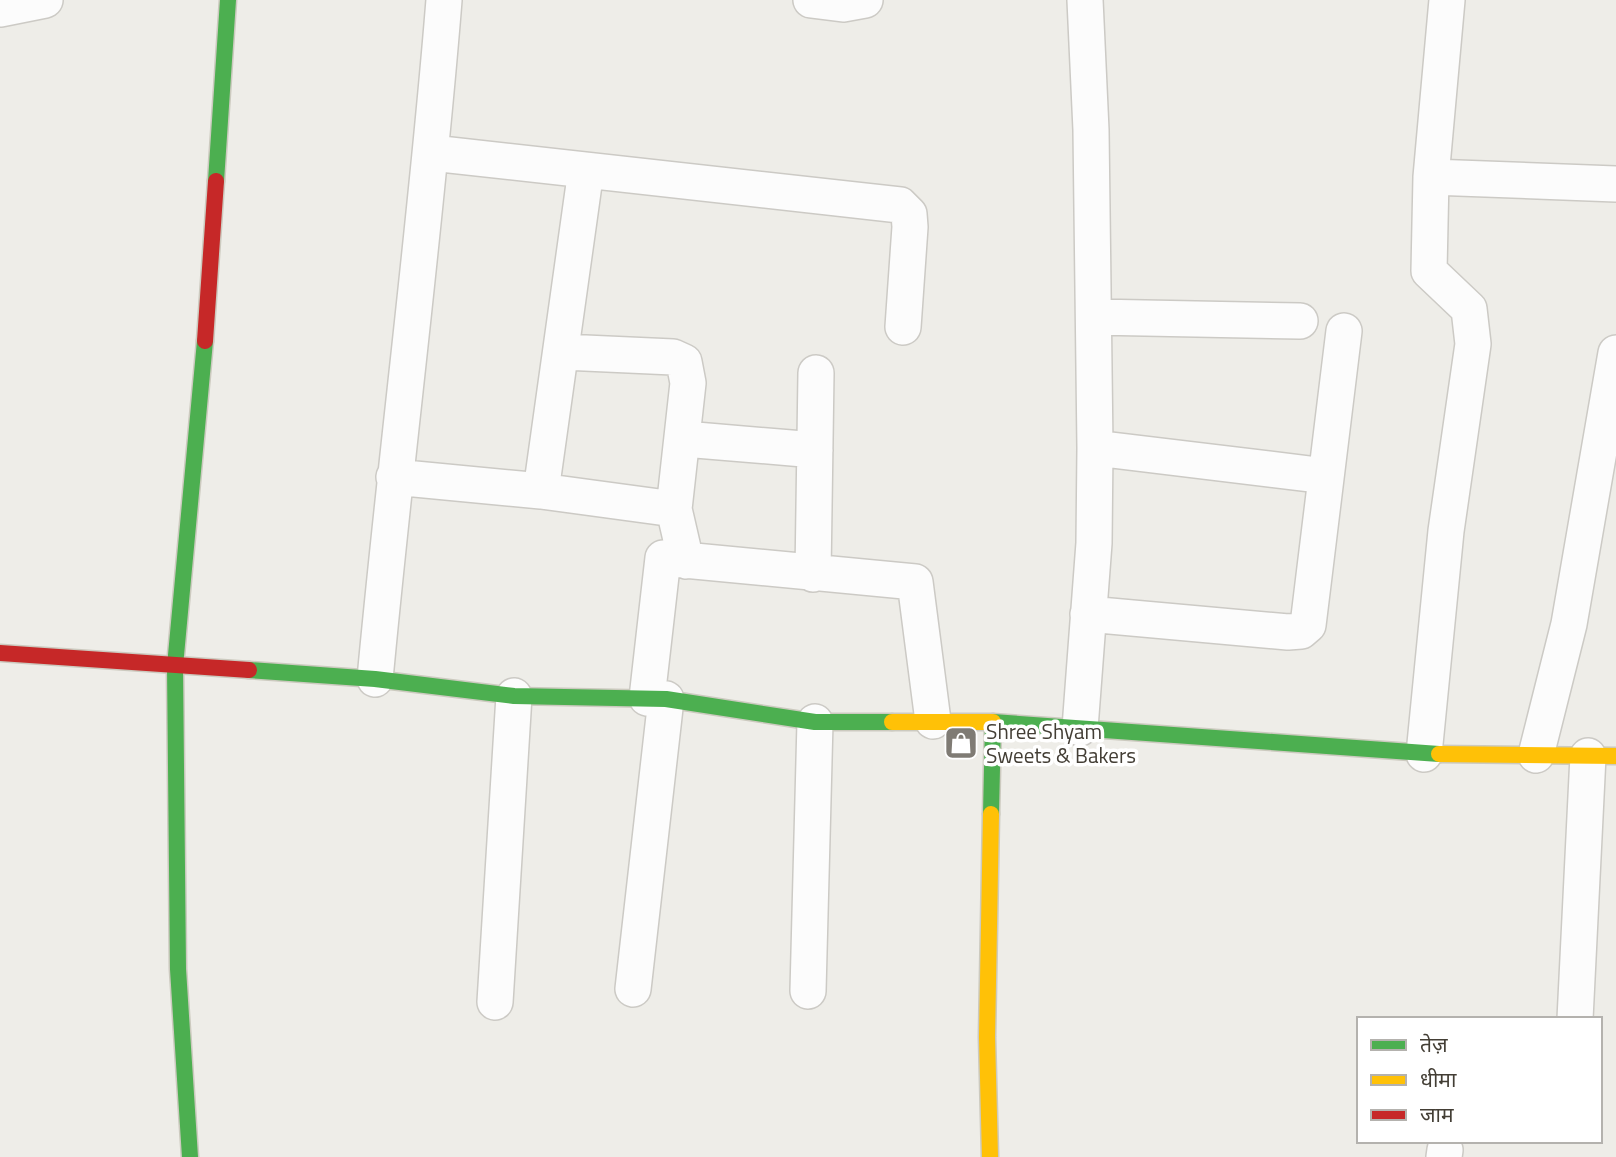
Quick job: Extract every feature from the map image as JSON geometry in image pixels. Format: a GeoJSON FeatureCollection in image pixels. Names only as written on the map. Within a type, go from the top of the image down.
{"type":"FeatureCollection","features":[{"type":"Feature","properties":{"kind":"street"},"geometry":{"type":"LineString","coordinates":[[1,16],[45,0]]}},
{"type":"Feature","properties":{"kind":"street"},"geometry":{"type":"LineString","coordinates":[[190,1157],[178,969],[175,666],[207,318],[228,0]]}},
{"type":"Feature","properties":{"kind":"street"},"geometry":{"type":"LineString","coordinates":[[375,679],[394,477],[432,153],[444,0]]}},
{"type":"Feature","properties":{"kind":"street"},"geometry":{"type":"LineString","coordinates":[[811,0],[843,4],[864,0]]}},
{"type":"Feature","properties":{"kind":"street"},"geometry":{"type":"LineString","coordinates":[[1080,728],[1094,543],[1096,448],[1085,0]]}},
{"type":"Feature","properties":{"kind":"street"},"geometry":{"type":"LineString","coordinates":[[1424,754],[1446,531],[1473,344],[1469,309],[1429,271],[1432,177],[1447,0]]}},
{"type":"Feature","properties":{"kind":"street"},"geometry":{"type":"LineString","coordinates":[[432,153],[900,205],[909,214],[910,227],[903,327]]}},
{"type":"Feature","properties":{"kind":"street"},"geometry":{"type":"LineString","coordinates":[[541,491],[563,352],[586,170]]}},
{"type":"Feature","properties":{"kind":"street"},"geometry":{"type":"LineString","coordinates":[[1432,177],[1616,184]]}},
{"type":"Feature","properties":{"kind":"street"},"geometry":{"type":"LineString","coordinates":[[1094,317],[1300,321]]}},
{"type":"Feature","properties":{"kind":"street"},"geometry":{"type":"LineString","coordinates":[[1088,614],[1301,631],[1308,625],[1345,331]]}},
{"type":"Feature","properties":{"kind":"street"},"geometry":{"type":"LineString","coordinates":[[563,352],[673,357],[684,362],[688,371],[684,439],[674,509],[686,561]]}},
{"type":"Feature","properties":{"kind":"street"},"geometry":{"type":"LineString","coordinates":[[1535,755],[1569,624],[1616,353]]}},
{"type":"Feature","properties":{"kind":"street"},"geometry":{"type":"LineString","coordinates":[[813,574],[816,373]]}},
{"type":"Feature","properties":{"kind":"street"},"geometry":{"type":"LineString","coordinates":[[684,439],[815,450]]}},
{"type":"Feature","properties":{"kind":"street"},"geometry":{"type":"LineString","coordinates":[[1096,448],[1326,476]]}},
{"type":"Feature","properties":{"kind":"street"},"geometry":{"type":"LineString","coordinates":[[394,477],[541,491],[674,509]]}},
{"type":"Feature","properties":{"kind":"street"},"geometry":{"type":"LineString","coordinates":[[633,989],[657,699],[663,558],[915,582],[933,721]]}},
{"type":"Feature","properties":{"kind":"street"},"geometry":{"type":"LineString","coordinates":[[0,653],[375,679],[514,696],[657,699],[815,722],[993,722],[1424,754],[1602,756],[1575,1017]]}},
{"type":"Feature","properties":{"kind":"street"},"geometry":{"type":"LineString","coordinates":[[495,1002],[514,696]]}},
{"type":"Feature","properties":{"kind":"street"},"geometry":{"type":"LineString","coordinates":[[808,991],[815,722]]}},
{"type":"Feature","properties":{"kind":"street"},"geometry":{"type":"LineString","coordinates":[[990,1157],[987,1037],[993,722]]}},
{"type":"Feature","properties":{"kind":"traffic: fast"},"geometry":{"type":"LineString","coordinates":[[216,181],[228,0]]}},
{"type":"Feature","properties":{"kind":"traffic: fast"},"geometry":{"type":"LineString","coordinates":[[190,1157],[178,969],[175,666],[205,341]]}},
{"type":"Feature","properties":{"kind":"traffic: fast"},"geometry":{"type":"LineString","coordinates":[[249,670],[375,679],[514,696],[666,699],[815,722],[892,722]]}},
{"type":"Feature","properties":{"kind":"traffic: fast"},"geometry":{"type":"LineString","coordinates":[[991,814],[993,722],[1439,754]]}},
{"type":"Feature","properties":{"kind":"traffic: slow"},"geometry":{"type":"LineString","coordinates":[[892,722],[993,722]]}},
{"type":"Feature","properties":{"kind":"traffic: slow"},"geometry":{"type":"LineString","coordinates":[[1439,754],[1616,756]]}},
{"type":"Feature","properties":{"kind":"traffic: slow"},"geometry":{"type":"LineString","coordinates":[[990,1157],[987,1037],[991,814]]}},
{"type":"Feature","properties":{"kind":"traffic: jam"},"geometry":{"type":"LineString","coordinates":[[205,341],[216,181]]}},
{"type":"Feature","properties":{"kind":"traffic: jam"},"geometry":{"type":"LineString","coordinates":[[0,653],[249,670]]}},
{"type":"Feature","properties":{"kind":"place","name":"Shree Shyam Sweets & Bakers"},"geometry":{"type":"Point","coordinates":[961,743]}}]}
